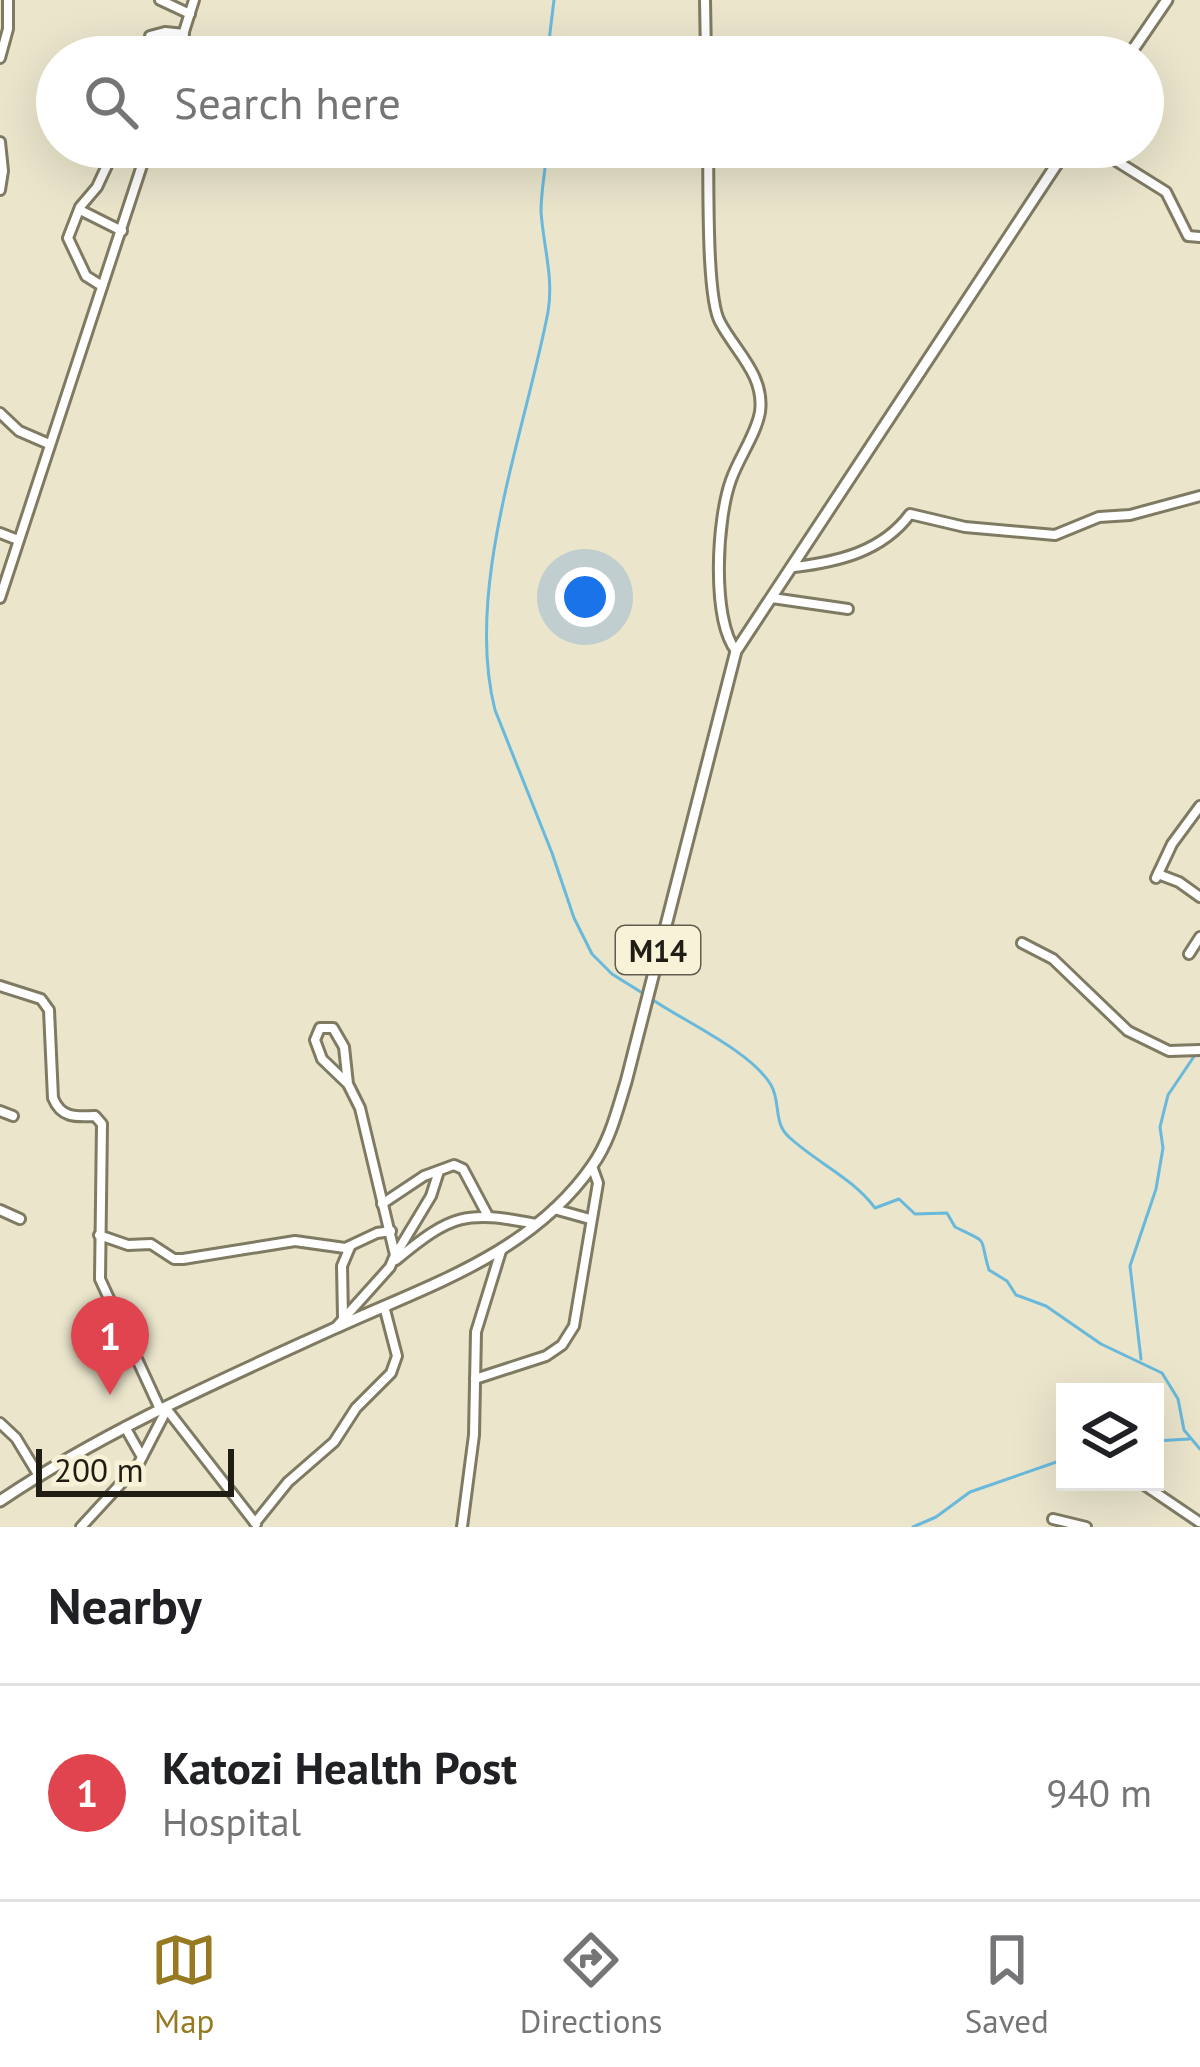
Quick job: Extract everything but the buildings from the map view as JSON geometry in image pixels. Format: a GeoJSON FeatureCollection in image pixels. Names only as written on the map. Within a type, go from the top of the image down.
{"type":"FeatureCollection","features":[{"type":"Feature","properties":{"kind":"main road"},"geometry":{"type":"LineString","coordinates":[[1142,36],[1164,1]]}},
{"type":"Feature","properties":{"kind":"main road","name":"M14"},"geometry":{"type":"LineString","coordinates":[[0,1501],[125,1427],[340,1323],[472,1268],[536,1224],[592,1166],[607,1140],[626,1082],[736,651],[1054,168]]}},
{"type":"Feature","properties":{"kind":"street"},"geometry":{"type":"LineString","coordinates":[[0,58],[8,29],[8,0]]}},
{"type":"Feature","properties":{"kind":"street"},"geometry":{"type":"LineString","coordinates":[[160,0],[190,14]]}},
{"type":"Feature","properties":{"kind":"street"},"geometry":{"type":"LineString","coordinates":[[154,36],[184,34],[194,0]]}},
{"type":"Feature","properties":{"kind":"street"},"geometry":{"type":"LineString","coordinates":[[705,0],[706,36]]}},
{"type":"Feature","properties":{"kind":"street"},"geometry":{"type":"LineString","coordinates":[[0,142],[0,190]]}},
{"type":"Feature","properties":{"kind":"street"},"geometry":{"type":"LineString","coordinates":[[102,286],[90,280],[69,244],[80,210],[106,168]]}},
{"type":"Feature","properties":{"kind":"street"},"geometry":{"type":"LineString","coordinates":[[0,598],[4,571],[142,168]]}},
{"type":"Feature","properties":{"kind":"street"},"geometry":{"type":"LineString","coordinates":[[709,168],[716,314],[759,384],[760,398],[757,423],[729,483],[723,514],[722,611],[736,651]]}},
{"type":"Feature","properties":{"kind":"street"},"geometry":{"type":"LineString","coordinates":[[1128,168],[1163,190],[1188,236],[1200,237]]}},
{"type":"Feature","properties":{"kind":"street"},"geometry":{"type":"LineString","coordinates":[[80,210],[122,231]]}},
{"type":"Feature","properties":{"kind":"street"},"geometry":{"type":"LineString","coordinates":[[0,413],[19,431],[49,444]]}},
{"type":"Feature","properties":{"kind":"street"},"geometry":{"type":"LineString","coordinates":[[794,567],[826,565],[864,552],[910,514],[965,527],[1055,536],[1099,517],[1130,515],[1200,496]]}},
{"type":"Feature","properties":{"kind":"street"},"geometry":{"type":"LineString","coordinates":[[0,532],[18,540]]}},
{"type":"Feature","properties":{"kind":"street"},"geometry":{"type":"LineString","coordinates":[[772,598],[848,609]]}},
{"type":"Feature","properties":{"kind":"street"},"geometry":{"type":"LineString","coordinates":[[1200,806],[1172,844],[1157,876],[1179,882],[1200,897]]}},
{"type":"Feature","properties":{"kind":"street"},"geometry":{"type":"LineString","coordinates":[[1189,954],[1200,937]]}},
{"type":"Feature","properties":{"kind":"street"},"geometry":{"type":"LineString","coordinates":[[1022,943],[1053,959],[1128,1031],[1169,1051],[1200,1050]]}},
{"type":"Feature","properties":{"kind":"street"},"geometry":{"type":"LineString","coordinates":[[0,986],[41,999],[49,1010],[52,1098],[58,1109],[68,1115],[95,1116],[102,1124],[99,1235],[103,1288],[164,1409],[257,1525],[288,1482],[334,1442],[356,1408],[392,1373],[397,1356],[384,1306]]}},
{"type":"Feature","properties":{"kind":"street"},"geometry":{"type":"LineString","coordinates":[[348,1084],[322,1059],[315,1040],[320,1028],[332,1028],[342,1038],[348,1084],[367,1133],[392,1231],[394,1258]]}},
{"type":"Feature","properties":{"kind":"street"},"geometry":{"type":"LineString","coordinates":[[0,1111],[13,1115]]}},
{"type":"Feature","properties":{"kind":"street"},"geometry":{"type":"LineString","coordinates":[[382,1204],[440,1169],[454,1166],[463,1169],[488,1216]]}},
{"type":"Feature","properties":{"kind":"street"},"geometry":{"type":"LineString","coordinates":[[475,1379],[546,1356],[568,1337],[578,1310],[598,1184],[592,1166]]}},
{"type":"Feature","properties":{"kind":"street"},"geometry":{"type":"LineString","coordinates":[[340,1323],[394,1258],[431,1196],[440,1169]]}},
{"type":"Feature","properties":{"kind":"street"},"geometry":{"type":"LineString","coordinates":[[553,1208],[590,1219]]}},
{"type":"Feature","properties":{"kind":"street"},"geometry":{"type":"LineString","coordinates":[[0,1210],[20,1219]]}},
{"type":"Feature","properties":{"kind":"street"},"geometry":{"type":"LineString","coordinates":[[394,1258],[460,1217],[536,1224]]}},
{"type":"Feature","properties":{"kind":"street"},"geometry":{"type":"LineString","coordinates":[[99,1235],[128,1246],[151,1244],[179,1259],[295,1241],[350,1247],[392,1231]]}},
{"type":"Feature","properties":{"kind":"street"},"geometry":{"type":"LineString","coordinates":[[340,1323],[342,1266],[350,1247]]}},
{"type":"Feature","properties":{"kind":"street"},"geometry":{"type":"LineString","coordinates":[[463,1527],[472,1469],[476,1332],[502,1250]]}},
{"type":"Feature","properties":{"kind":"street"},"geometry":{"type":"LineString","coordinates":[[81,1527],[142,1457],[164,1409]]}},
{"type":"Feature","properties":{"kind":"street"},"geometry":{"type":"LineString","coordinates":[[0,1423],[16,1438],[39,1476]]}},
{"type":"Feature","properties":{"kind":"street"},"geometry":{"type":"LineString","coordinates":[[125,1427],[142,1457]]}},
{"type":"Feature","properties":{"kind":"street"},"geometry":{"type":"LineString","coordinates":[[1153,1491],[1198,1523]]}},
{"type":"Feature","properties":{"kind":"street"},"geometry":{"type":"LineString","coordinates":[[1053,1520],[1086,1527]]}},
{"type":"Feature","properties":{"kind":"waterway"},"geometry":{"type":"LineString","coordinates":[[550,36],[554,0]]}},
{"type":"Feature","properties":{"kind":"waterway"},"geometry":{"type":"LineString","coordinates":[[545,168],[541,211],[550,299],[501,511],[487,614],[487,663],[495,710],[574,918],[592,954],[612,974],[644,994]]}},
{"type":"Feature","properties":{"kind":"waterway"},"geometry":{"type":"LineString","coordinates":[[650,998],[733,1049],[761,1072],[774,1092],[784,1131],[875,1208],[899,1199],[915,1214],[947,1213],[955,1227],[982,1242],[989,1270],[1007,1281],[1016,1295],[1046,1306],[1101,1344],[1162,1373],[1178,1399],[1184,1430],[1200,1449]]}},
{"type":"Feature","properties":{"kind":"waterway"},"geometry":{"type":"LineString","coordinates":[[1141,1359],[1130,1266],[1156,1189],[1163,1148],[1160,1127],[1168,1095],[1195,1055]]}},
{"type":"Feature","properties":{"kind":"waterway"},"geometry":{"type":"LineString","coordinates":[[1164,1440],[1189,1439]]}},
{"type":"Feature","properties":{"kind":"waterway"},"geometry":{"type":"LineString","coordinates":[[913,1527],[970,1492],[1056,1462]]}},
{"type":"Feature","properties":{"kind":"place","name":"Katozi Health Post"},"geometry":{"type":"Point","coordinates":[110,1395]}}]}
